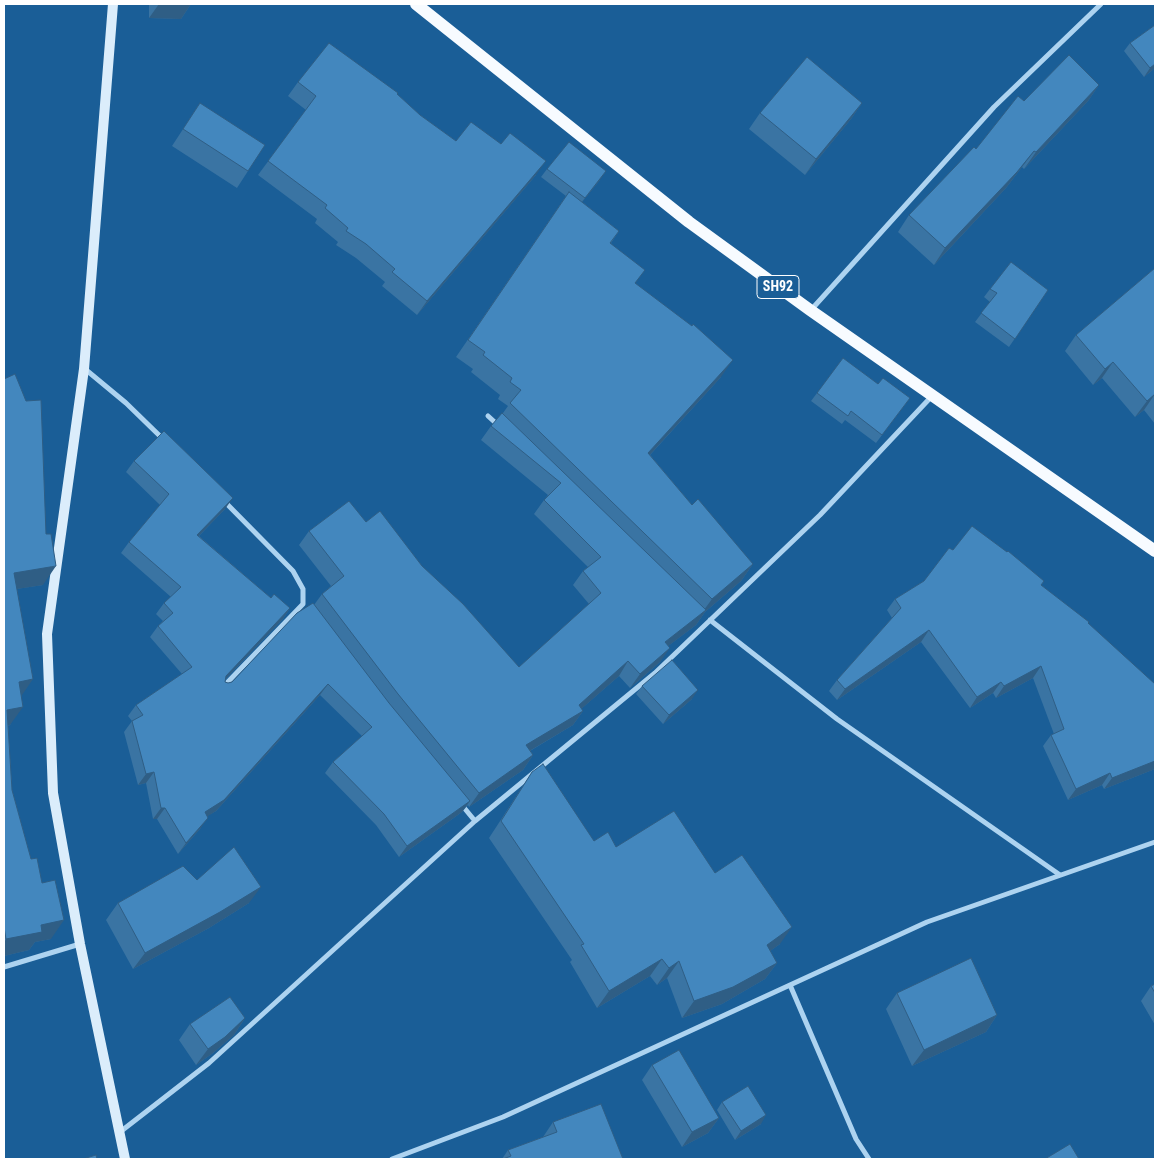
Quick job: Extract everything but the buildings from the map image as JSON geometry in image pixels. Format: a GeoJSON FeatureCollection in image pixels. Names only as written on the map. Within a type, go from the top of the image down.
{"type":"FeatureCollection","features":[{"type":"Feature","properties":{"kind":"main road","name":"SH92"},"geometry":{"type":"LineString","coordinates":[[416,4],[689,222],[810,310],[1155,551]]}},
{"type":"Feature","properties":{"kind":"street"},"geometry":{"type":"LineString","coordinates":[[114,4],[84,368],[47,634],[54,793],[80,944],[125,1159]]}},
{"type":"Feature","properties":{"kind":"street"},"geometry":{"type":"LineString","coordinates":[[810,310],[994,107],[1101,4]]}},
{"type":"Feature","properties":{"kind":"street"},"geometry":{"type":"LineString","coordinates":[[84,368],[126,403],[168,443]]}},
{"type":"Feature","properties":{"kind":"street"},"geometry":{"type":"LineString","coordinates":[[120,1132],[209,1063],[475,822],[655,673],[820,515],[934,395]]}},
{"type":"Feature","properties":{"kind":"street"},"geometry":{"type":"LineString","coordinates":[[488,416],[502,429]]}},
{"type":"Feature","properties":{"kind":"street"},"geometry":{"type":"LineString","coordinates":[[216,493],[293,571],[303,589],[303,604],[309,611]]}},
{"type":"Feature","properties":{"kind":"street"},"geometry":{"type":"LineString","coordinates":[[221,690],[303,604]]}},
{"type":"Feature","properties":{"kind":"street"},"geometry":{"type":"LineString","coordinates":[[697,619],[704,626]]}},
{"type":"Feature","properties":{"kind":"street"},"geometry":{"type":"LineString","coordinates":[[710,620],[837,719],[1060,875]]}},
{"type":"Feature","properties":{"kind":"street"},"geometry":{"type":"LineString","coordinates":[[457,799],[475,822]]}},
{"type":"Feature","properties":{"kind":"street"},"geometry":{"type":"LineString","coordinates":[[392,1159],[503,1117],[927,922],[1155,842]]}},
{"type":"Feature","properties":{"kind":"street"},"geometry":{"type":"LineString","coordinates":[[4,967],[80,944]]}},
{"type":"Feature","properties":{"kind":"street"},"geometry":{"type":"LineString","coordinates":[[790,985],[856,1139],[869,1159]]}}]}
